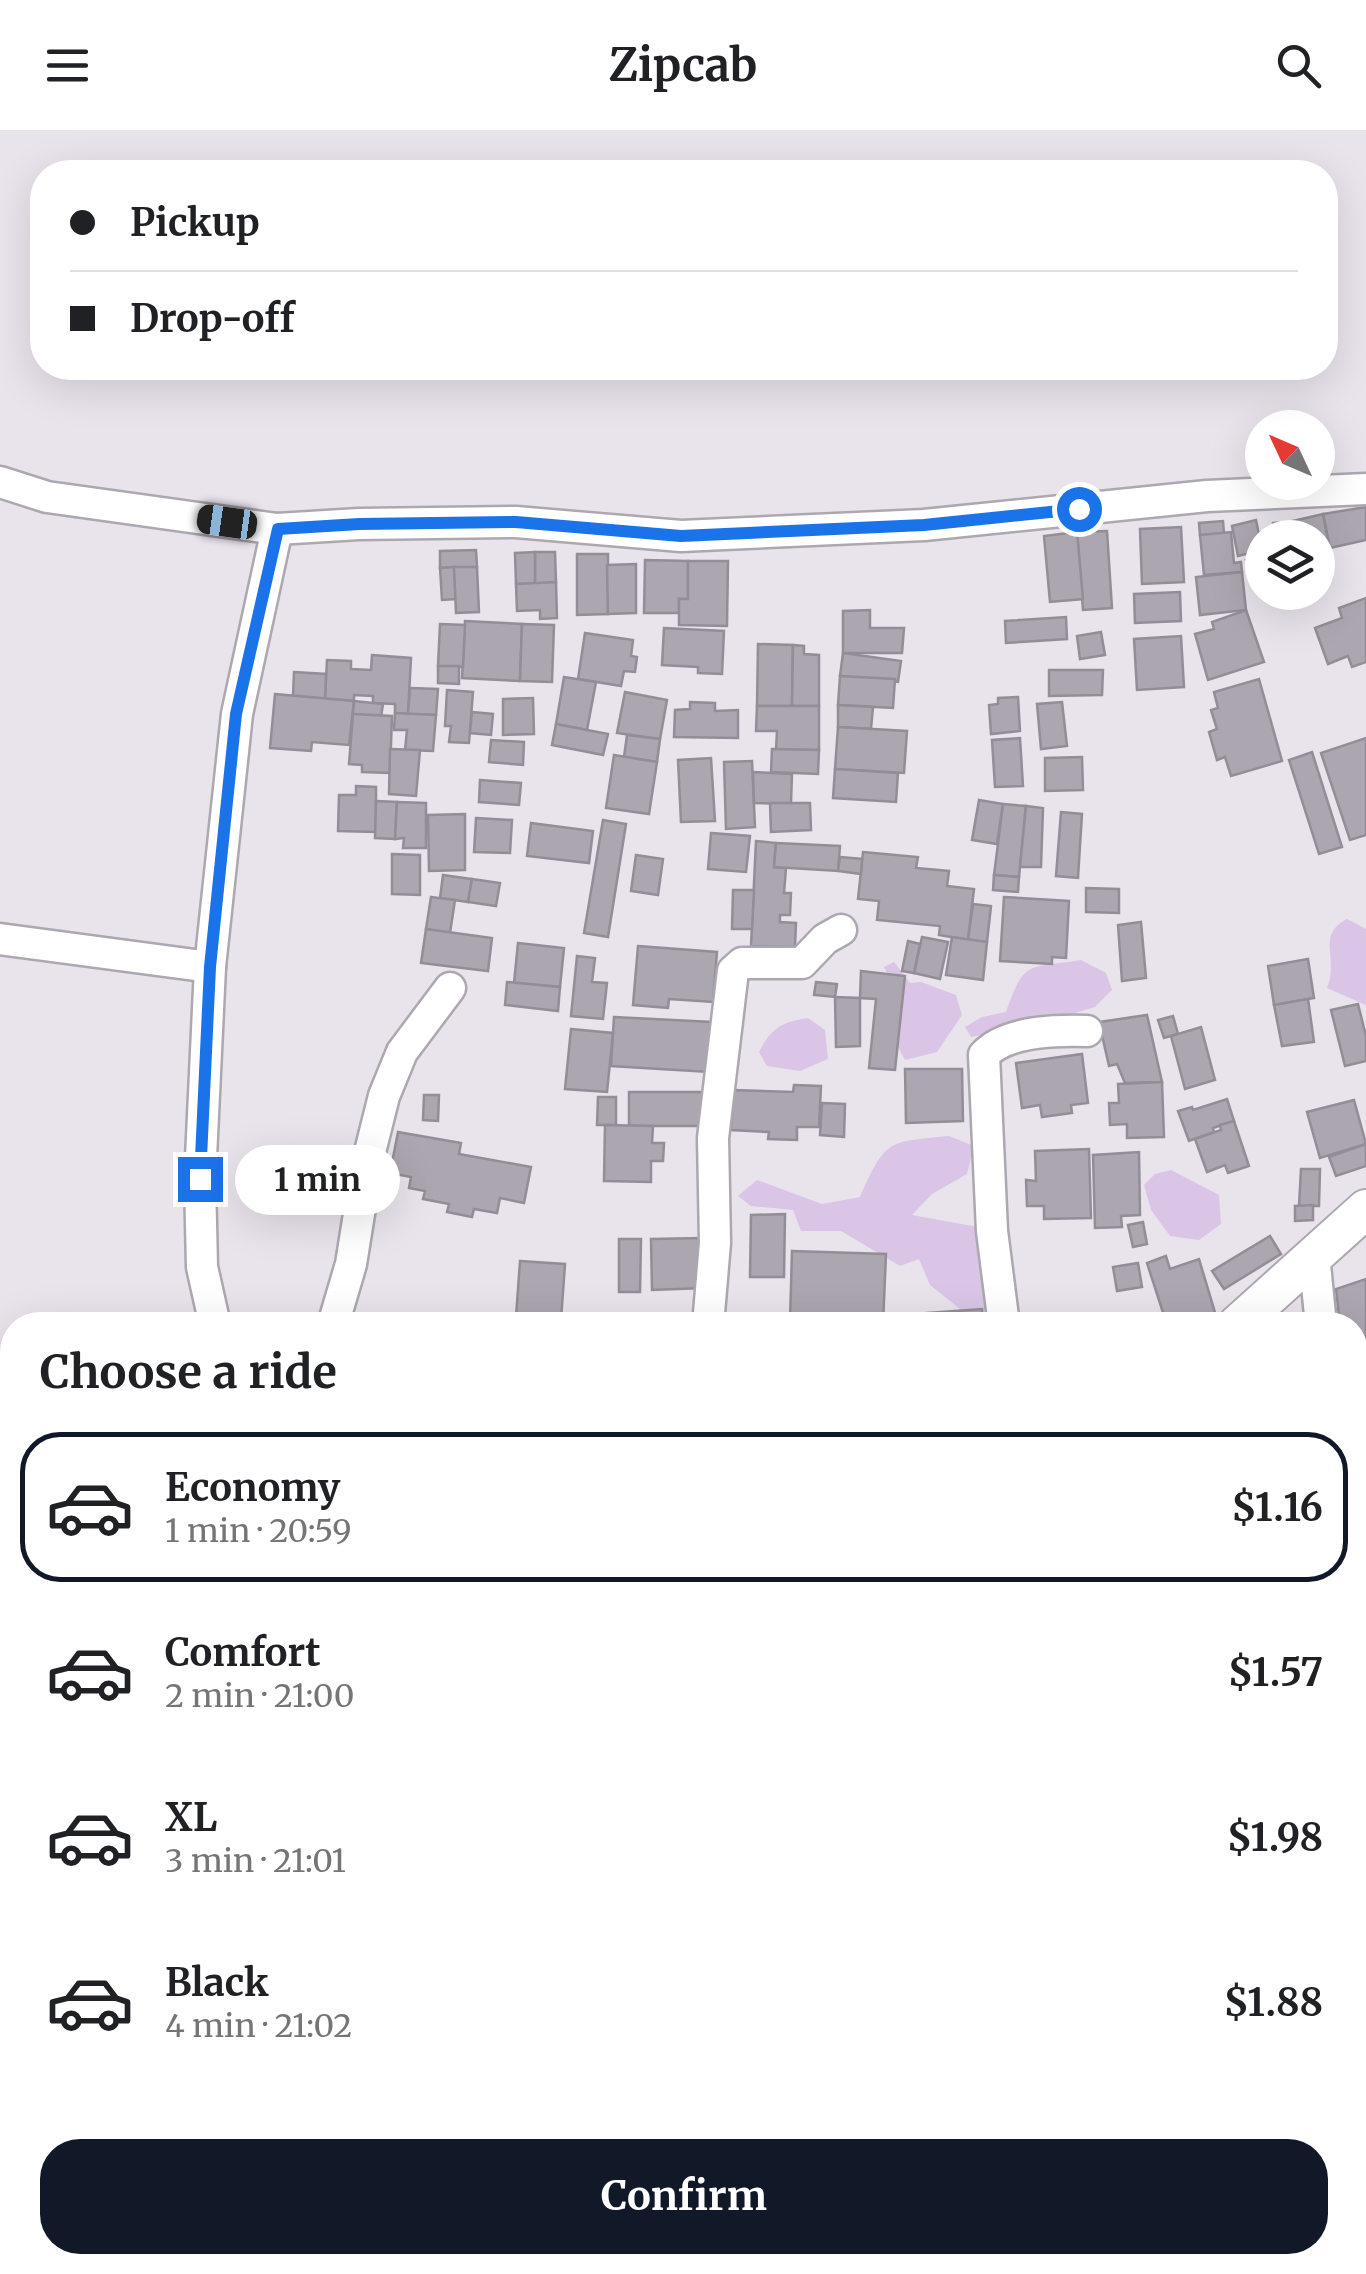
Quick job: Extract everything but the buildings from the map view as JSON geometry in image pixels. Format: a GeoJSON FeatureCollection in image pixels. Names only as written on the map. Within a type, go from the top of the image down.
{"type":"FeatureCollection","features":[{"type":"Feature","properties":{"kind":"street"},"geometry":{"type":"LineString","coordinates":[[0,482],[47,497],[278,529],[516,522],[681,536],[924,525],[1207,496],[1366,489]]}},
{"type":"Feature","properties":{"kind":"street"},"geometry":{"type":"LineString","coordinates":[[211,1312],[202,1267],[200,1179],[210,967],[236,714],[278,529]]}},
{"type":"Feature","properties":{"kind":"street"},"geometry":{"type":"LineString","coordinates":[[709,1312],[715,1244],[713,1138],[734,971],[742,963],[802,963],[841,930]]}},
{"type":"Feature","properties":{"kind":"street"},"geometry":{"type":"LineString","coordinates":[[0,939],[210,967]]}},
{"type":"Feature","properties":{"kind":"street"},"geometry":{"type":"LineString","coordinates":[[337,1312],[351,1264],[367,1164],[384,1096],[402,1052],[450,988]]}},
{"type":"Feature","properties":{"kind":"street"},"geometry":{"type":"LineString","coordinates":[[1002,1312],[992,1231],[984,1055],[994,1043],[1059,1030],[1087,1030]]}},
{"type":"Feature","properties":{"kind":"street"},"geometry":{"type":"LineString","coordinates":[[1251,1312],[1366,1209]]}},
{"type":"Feature","properties":{"kind":"street"},"geometry":{"type":"LineString","coordinates":[[1314,1256],[1320,1312]]}},
{"type":"Feature","properties":{"kind":"shaded area"},"geometry":{"type":"Polygon","coordinates":[[[1347,919],[1366,929],[1366,1005],[1327,988],[1332,933],[1347,919]]]}},
{"type":"Feature","properties":{"kind":"shaded area"},"geometry":{"type":"Polygon","coordinates":[[[1081,960],[1106,973],[1112,990],[1095,1007],[971,1037],[965,1027],[982,1017],[1006,1012],[1018,982],[1031,969],[1081,960]]]}},
{"type":"Feature","properties":{"kind":"shaded area"},"geometry":{"type":"Polygon","coordinates":[[[894,962],[910,983],[921,982],[956,995],[962,1015],[937,1052],[905,1060],[888,1028],[894,987],[884,967],[894,962]]]}},
{"type":"Feature","properties":{"kind":"shaded area"},"geometry":{"type":"Polygon","coordinates":[[[808,1018],[825,1030],[828,1059],[800,1071],[767,1066],[759,1052],[768,1037],[784,1024],[808,1018]]]}},
{"type":"Feature","properties":{"kind":"shaded area"},"geometry":{"type":"Polygon","coordinates":[[[949,1136],[974,1146],[967,1174],[932,1194],[912,1215],[978,1227],[1002,1312],[964,1312],[930,1285],[919,1259],[900,1266],[841,1231],[801,1231],[793,1210],[751,1206],[738,1196],[757,1180],[822,1204],[860,1197],[883,1154],[913,1140],[949,1136]]]}},
{"type":"Feature","properties":{"kind":"shaded area"},"geometry":{"type":"Polygon","coordinates":[[[1171,1170],[1219,1195],[1221,1224],[1199,1240],[1170,1236],[1151,1210],[1144,1185],[1155,1174],[1171,1170]]]}},
{"type":"Feature","properties":{"kind":"route"},"geometry":{"type":"LineString","coordinates":[[200,1179],[210,967],[236,714],[278,529],[516,522],[681,536],[924,525],[1079,509]]}}]}
